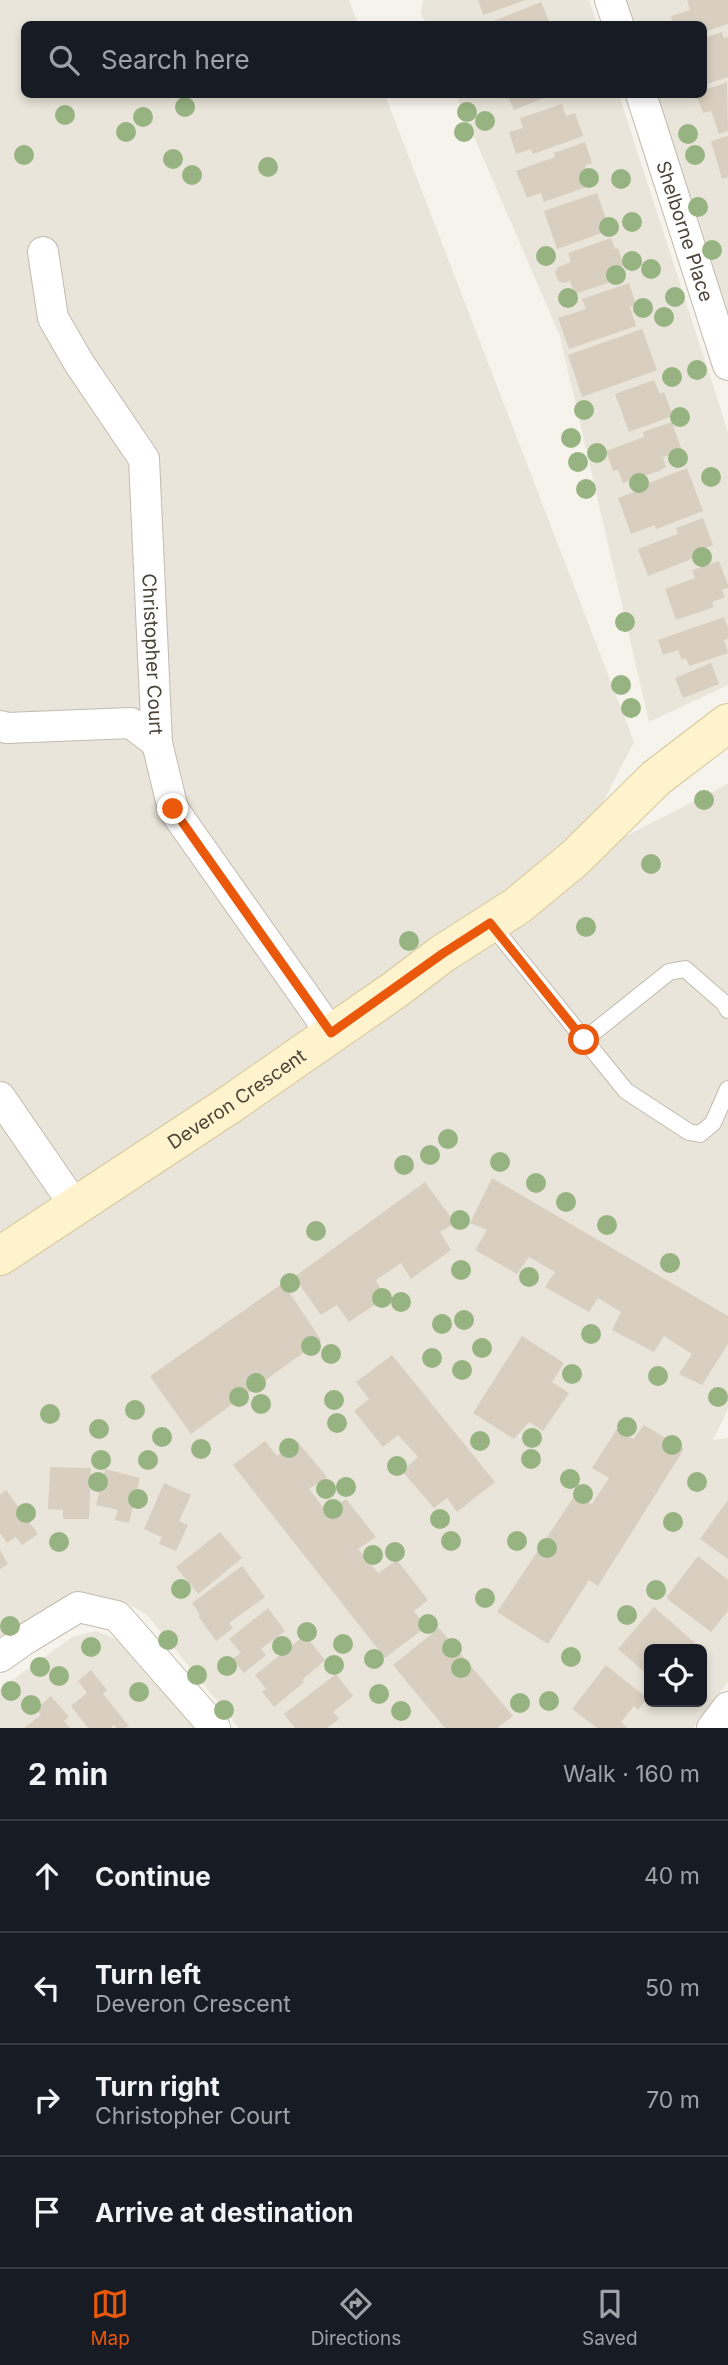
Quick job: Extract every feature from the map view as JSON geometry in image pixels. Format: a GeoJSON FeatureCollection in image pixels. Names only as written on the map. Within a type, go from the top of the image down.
{"type":"FeatureCollection","features":[{"type":"Feature","properties":{"kind":"street"},"geometry":{"type":"LineString","coordinates":[[610,0],[617,21]]}},
{"type":"Feature","properties":{"kind":"street","name":"Shelborne Place"},"geometry":{"type":"LineString","coordinates":[[642,98],[728,365]]}},
{"type":"Feature","properties":{"kind":"street","name":"Christopher Court"},"geometry":{"type":"LineString","coordinates":[[43,252],[53,318],[79,363],[144,459],[157,743],[173,809],[331,1033]]}},
{"type":"Feature","properties":{"kind":"street"},"geometry":{"type":"LineString","coordinates":[[0,726],[7,728],[131,723],[157,743]]}},
{"type":"Feature","properties":{"kind":"street","name":"Deveron Crescent"},"geometry":{"type":"LineString","coordinates":[[0,1256],[229,1105],[442,954],[517,906],[575,858],[656,778],[728,723]]}},
{"type":"Feature","properties":{"kind":"street"},"geometry":{"type":"LineString","coordinates":[[0,1097],[75,1206]]}},
{"type":"Feature","properties":{"kind":"street"},"geometry":{"type":"LineString","coordinates":[[0,1657],[78,1607],[117,1616],[215,1728]]}},
{"type":"Feature","properties":{"kind":"street"},"geometry":{"type":"LineString","coordinates":[[712,1728],[728,1707]]}},
{"type":"Feature","properties":{"kind":"lane"},"geometry":{"type":"LineString","coordinates":[[490,923],[626,1091],[689,1132],[701,1134],[713,1124],[728,1089]]}},
{"type":"Feature","properties":{"kind":"lane"},"geometry":{"type":"LineString","coordinates":[[584,1040],[669,972],[685,969],[724,1003],[728,1010]]}},
{"type":"Feature","properties":{"kind":"shaded area"},"geometry":{"type":"Polygon","coordinates":[[[0,0],[349,0],[357,21],[21,21],[21,98],[386,98],[634,742],[571,864],[728,784],[728,1409],[713,1440],[728,1438],[728,1682],[693,1728],[239,1728],[147,1615],[125,1602],[89,1596],[53,1604],[0,1641],[0,0]]]}},
{"type":"Feature","properties":{"kind":"shaded area"},"geometry":{"type":"Polygon","coordinates":[[[423,0],[589,0],[596,21],[424,21],[421,14],[423,0]]]}},
{"type":"Feature","properties":{"kind":"shaded area"},"geometry":{"type":"Polygon","coordinates":[[[619,0],[728,0],[728,332],[657,98],[707,98],[707,21],[630,21],[619,0]]]}},
{"type":"Feature","properties":{"kind":"shaded area"},"geometry":{"type":"Polygon","coordinates":[[[457,98],[620,98],[728,432],[728,685],[649,722],[560,336],[457,98]]]}},
{"type":"Feature","properties":{"kind":"shaded area"},"geometry":{"type":"Polygon","coordinates":[[[96,1631],[123,1642],[195,1728],[0,1728],[0,1689],[72,1637],[96,1631]]]}},
{"type":"Feature","properties":{"kind":"building"},"geometry":{"type":"Polygon","coordinates":[[[478,0],[526,0],[483,15],[478,0]]]}},
{"type":"Feature","properties":{"kind":"building"},"geometry":{"type":"Polygon","coordinates":[[[687,0],[728,0],[728,24],[707,31],[707,21],[672,21],[671,16],[690,10],[687,0]]]}},
{"type":"Feature","properties":{"kind":"building"},"geometry":{"type":"Polygon","coordinates":[[[541,2],[549,21],[494,21],[541,2]]]}},
{"type":"Feature","properties":{"kind":"building"},"geometry":{"type":"Polygon","coordinates":[[[722,32],[724,38],[728,37],[728,77],[707,84],[707,37],[722,32]]]}},
{"type":"Feature","properties":{"kind":"building"},"geometry":{"type":"Polygon","coordinates":[[[727,82],[728,131],[719,134],[711,111],[703,113],[697,98],[707,98],[707,89],[727,82]]]}},
{"type":"Feature","properties":{"kind":"building"},"geometry":{"type":"Polygon","coordinates":[[[508,98],[544,98],[514,110],[508,98]]]}},
{"type":"Feature","properties":{"kind":"building"},"geometry":{"type":"Polygon","coordinates":[[[562,104],[566,116],[575,113],[583,136],[533,154],[531,149],[516,154],[509,132],[523,128],[520,118],[562,104]]]}},
{"type":"Feature","properties":{"kind":"building"},"geometry":{"type":"Polygon","coordinates":[[[728,136],[728,177],[722,179],[711,141],[728,136]]]}},
{"type":"Feature","properties":{"kind":"building"},"geometry":{"type":"Polygon","coordinates":[[[585,142],[592,163],[585,166],[592,185],[544,202],[541,193],[527,198],[516,171],[555,157],[554,153],[585,142]]]}},
{"type":"Feature","properties":{"kind":"building"},"geometry":{"type":"Polygon","coordinates":[[[597,193],[607,222],[599,225],[602,233],[557,249],[544,211],[597,193]]]}},
{"type":"Feature","properties":{"kind":"building"},"geometry":{"type":"Polygon","coordinates":[[[611,238],[624,265],[617,268],[618,273],[612,275],[614,281],[575,294],[570,281],[558,281],[555,272],[558,267],[571,262],[568,253],[611,238]]]}},
{"type":"Feature","properties":{"kind":"building"},"geometry":{"type":"Polygon","coordinates":[[[629,283],[636,305],[630,307],[636,326],[569,349],[558,318],[586,309],[582,299],[629,283]]]}},
{"type":"Feature","properties":{"kind":"building"},"geometry":{"type":"Polygon","coordinates":[[[642,329],[657,370],[582,397],[568,355],[642,329]]]}},
{"type":"Feature","properties":{"kind":"building"},"geometry":{"type":"Polygon","coordinates":[[[654,380],[660,394],[664,392],[673,416],[629,432],[615,394],[654,380]]]}},
{"type":"Feature","properties":{"kind":"building"},"geometry":{"type":"Polygon","coordinates":[[[672,422],[682,451],[663,457],[666,467],[659,471],[623,483],[618,470],[613,471],[606,451],[644,437],[643,432],[672,422]]]}},
{"type":"Feature","properties":{"kind":"building"},"geometry":{"type":"Polygon","coordinates":[[[687,468],[703,511],[656,529],[655,525],[631,534],[618,498],[687,468]]]}},
{"type":"Feature","properties":{"kind":"building"},"geometry":{"type":"Polygon","coordinates":[[[703,518],[713,545],[697,551],[699,556],[648,576],[638,549],[678,534],[676,528],[703,518]]]}},
{"type":"Feature","properties":{"kind":"building"},"geometry":{"type":"Polygon","coordinates":[[[719,561],[728,585],[728,588],[722,590],[725,597],[712,602],[714,607],[676,620],[665,589],[695,578],[692,570],[719,561]]]}},
{"type":"Feature","properties":{"kind":"building"},"geometry":{"type":"Polygon","coordinates":[[[724,617],[728,628],[728,639],[724,640],[728,653],[689,666],[686,658],[682,660],[678,650],[663,655],[658,640],[724,617]]]}},
{"type":"Feature","properties":{"kind":"building"},"geometry":{"type":"Polygon","coordinates":[[[711,663],[719,684],[683,698],[675,678],[711,663]]]}},
{"type":"Feature","properties":{"kind":"building"},"geometry":{"type":"Polygon","coordinates":[[[492,1178],[728,1316],[728,1344],[702,1385],[679,1374],[692,1354],[664,1336],[654,1352],[612,1330],[621,1312],[598,1298],[589,1312],[545,1287],[555,1272],[529,1257],[517,1274],[475,1250],[487,1230],[470,1223],[492,1178]]]}},
{"type":"Feature","properties":{"kind":"building"},"geometry":{"type":"Polygon","coordinates":[[[425,1182],[455,1223],[440,1232],[451,1250],[411,1279],[401,1263],[376,1280],[385,1298],[349,1322],[337,1305],[321,1315],[294,1277],[425,1182]]]}},
{"type":"Feature","properties":{"kind":"building"},"geometry":{"type":"Polygon","coordinates":[[[283,1283],[321,1340],[191,1434],[150,1376],[283,1283]]]}},
{"type":"Feature","properties":{"kind":"building"},"geometry":{"type":"Polygon","coordinates":[[[522,1336],[564,1363],[552,1382],[569,1393],[543,1431],[529,1422],[514,1439],[473,1413],[522,1336]]]}},
{"type":"Feature","properties":{"kind":"building"},"geometry":{"type":"Polygon","coordinates":[[[392,1355],[495,1482],[457,1512],[447,1498],[434,1508],[402,1471],[418,1457],[398,1435],[383,1447],[354,1411],[369,1399],[356,1382],[392,1355]]]}},
{"type":"Feature","properties":{"kind":"building"},"geometry":{"type":"Polygon","coordinates":[[[644,1425],[684,1449],[598,1586],[589,1580],[548,1644],[497,1612],[575,1495],[592,1504],[609,1478],[592,1468],[617,1429],[633,1439],[644,1425]]]}},
{"type":"Feature","properties":{"kind":"building"},"geometry":{"type":"Polygon","coordinates":[[[265,1441],[277,1456],[297,1441],[327,1477],[309,1489],[327,1512],[346,1499],[376,1537],[358,1549],[378,1573],[397,1560],[428,1600],[414,1611],[426,1627],[385,1658],[233,1465],[265,1441]]]}},
{"type":"Feature","properties":{"kind":"building"},"geometry":{"type":"Polygon","coordinates":[[[50,1467],[91,1468],[89,1519],[63,1519],[63,1510],[48,1509],[50,1467]]]}},
{"type":"Feature","properties":{"kind":"building"},"geometry":{"type":"Polygon","coordinates":[[[105,1469],[140,1478],[129,1523],[115,1520],[118,1510],[96,1505],[105,1469]]]}},
{"type":"Feature","properties":{"kind":"building"},"geometry":{"type":"Polygon","coordinates":[[[164,1483],[191,1495],[179,1521],[188,1525],[176,1551],[159,1544],[162,1537],[144,1529],[164,1483]]]}},
{"type":"Feature","properties":{"kind":"building"},"geometry":{"type":"Polygon","coordinates":[[[6,1490],[38,1534],[22,1545],[16,1537],[7,1543],[0,1533],[0,1495],[6,1490]]]}},
{"type":"Feature","properties":{"kind":"building"},"geometry":{"type":"Polygon","coordinates":[[[728,1500],[728,1559],[700,1539],[728,1500]]]}},
{"type":"Feature","properties":{"kind":"building"},"geometry":{"type":"Polygon","coordinates":[[[220,1532],[242,1558],[198,1594],[176,1567],[220,1532]]]}},
{"type":"Feature","properties":{"kind":"building"},"geometry":{"type":"Polygon","coordinates":[[[0,1550],[8,1564],[0,1569],[0,1550]]]}},
{"type":"Feature","properties":{"kind":"building"},"geometry":{"type":"Polygon","coordinates":[[[698,1556],[728,1580],[728,1611],[711,1632],[666,1598],[698,1556]]]}},
{"type":"Feature","properties":{"kind":"building"},"geometry":{"type":"Polygon","coordinates":[[[242,1566],[265,1597],[229,1623],[233,1628],[216,1641],[192,1603],[242,1566]]]}},
{"type":"Feature","properties":{"kind":"building"},"geometry":{"type":"Polygon","coordinates":[[[654,1607],[695,1643],[644,1644],[644,1672],[618,1649],[654,1607]]]}},
{"type":"Feature","properties":{"kind":"building"},"geometry":{"type":"Polygon","coordinates":[[[268,1608],[285,1631],[261,1649],[266,1655],[244,1673],[232,1659],[241,1653],[229,1639],[268,1608]]]}},
{"type":"Feature","properties":{"kind":"building"},"geometry":{"type":"Polygon","coordinates":[[[439,1628],[513,1716],[497,1728],[445,1728],[393,1665],[439,1628]]]}},
{"type":"Feature","properties":{"kind":"building"},"geometry":{"type":"Polygon","coordinates":[[[305,1635],[325,1660],[274,1707],[262,1692],[266,1689],[255,1675],[305,1635]]]}},
{"type":"Feature","properties":{"kind":"building"},"geometry":{"type":"Polygon","coordinates":[[[606,1665],[644,1696],[644,1702],[638,1710],[634,1706],[621,1722],[628,1728],[597,1728],[572,1709],[606,1665]]]}},
{"type":"Feature","properties":{"kind":"building"},"geometry":{"type":"Polygon","coordinates":[[[91,1670],[107,1690],[103,1694],[129,1726],[88,1728],[71,1706],[87,1693],[78,1681],[91,1670]]]}},
{"type":"Feature","properties":{"kind":"building"},"geometry":{"type":"Polygon","coordinates":[[[336,1674],[353,1696],[333,1712],[339,1719],[327,1728],[295,1728],[284,1714],[336,1674]]]}},
{"type":"Feature","properties":{"kind":"building"},"geometry":{"type":"Polygon","coordinates":[[[51,1696],[69,1717],[64,1721],[70,1728],[24,1728],[41,1715],[36,1709],[51,1696]]]}},
{"type":"Feature","properties":{"kind":"route"},"geometry":{"type":"LineString","coordinates":[[173,809],[331,1033],[490,923],[584,1040]]}}]}
